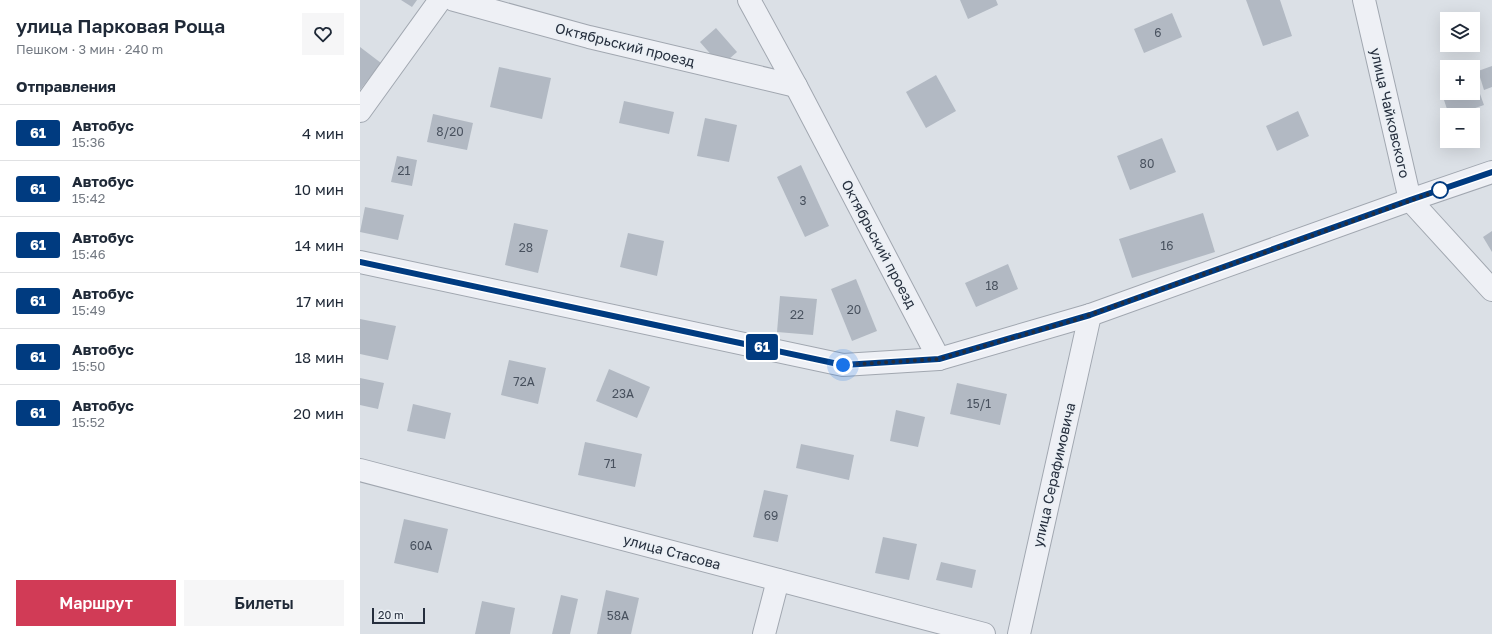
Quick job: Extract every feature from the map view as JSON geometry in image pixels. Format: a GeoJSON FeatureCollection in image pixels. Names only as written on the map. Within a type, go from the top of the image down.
{"type":"FeatureCollection","features":[{"type":"Feature","properties":{"kind":"street"},"geometry":{"type":"LineString","coordinates":[[360,111],[440,0]]}},
{"type":"Feature","properties":{"kind":"street","name":"Октябрьский проезд"},"geometry":{"type":"LineString","coordinates":[[454,0],[589,37],[796,86]]}},
{"type":"Feature","properties":{"kind":"street","name":"Октябрьский проезд"},"geometry":{"type":"LineString","coordinates":[[749,0],[796,86],[939,359]]}},
{"type":"Feature","properties":{"kind":"street","name":"улица Чайковского"},"geometry":{"type":"LineString","coordinates":[[1364,0],[1410,200],[1492,290]]}},
{"type":"Feature","properties":{"kind":"street"},"geometry":{"type":"LineString","coordinates":[[360,262],[843,365],[939,359],[1090,315],[1492,172]]}},
{"type":"Feature","properties":{"kind":"street","name":"улица Серафимовича"},"geometry":{"type":"LineString","coordinates":[[1019,634],[1090,315]]}},
{"type":"Feature","properties":{"kind":"street","name":"улица Стасова"},"geometry":{"type":"LineString","coordinates":[[360,470],[984,634]]}},
{"type":"Feature","properties":{"kind":"street"},"geometry":{"type":"LineString","coordinates":[[764,634],[778,580]]}},
{"type":"Feature","properties":{"kind":"building"},"geometry":{"type":"Polygon","coordinates":[[[401,0],[417,0],[412,7],[401,0]]]}},
{"type":"Feature","properties":{"kind":"building"},"geometry":{"type":"Polygon","coordinates":[[[960,0],[996,0],[998,5],[968,19],[960,0]]]}},
{"type":"Feature","properties":{"kind":"building"},"geometry":{"type":"Polygon","coordinates":[[[1246,0],[1280,0],[1292,36],[1263,46],[1246,0]]]}},
{"type":"Feature","properties":{"kind":"building"},"geometry":{"type":"Polygon","coordinates":[[[1172,13],[1182,37],[1144,53],[1134,29],[1172,13]]]}},
{"type":"Feature","properties":{"kind":"building"},"geometry":{"type":"Polygon","coordinates":[[[716,28],[737,52],[721,66],[700,42],[716,28]]]}},
{"type":"Feature","properties":{"kind":"building"},"geometry":{"type":"Polygon","coordinates":[[[360,47],[381,63],[360,90],[360,47]]]}},
{"type":"Feature","properties":{"kind":"building"},"geometry":{"type":"Polygon","coordinates":[[[1492,66],[1492,87],[1484,90],[1480,77],[1480,70],[1492,66]]]}},
{"type":"Feature","properties":{"kind":"building"},"geometry":{"type":"Polygon","coordinates":[[[499,67],[551,78],[542,119],[490,107],[499,67]]]}},
{"type":"Feature","properties":{"kind":"building"},"geometry":{"type":"Polygon","coordinates":[[[936,75],[956,111],[926,128],[906,92],[936,75]]]}},
{"type":"Feature","properties":{"kind":"building"},"geometry":{"type":"Polygon","coordinates":[[[1480,94],[1484,105],[1475,108],[1447,108],[1444,100],[1480,100],[1480,94]]]}},
{"type":"Feature","properties":{"kind":"building"},"geometry":{"type":"Polygon","coordinates":[[[624,101],[674,112],[669,134],[619,123],[624,101]]]}},
{"type":"Feature","properties":{"kind":"building"},"geometry":{"type":"Polygon","coordinates":[[[1298,111],[1309,136],[1277,151],[1266,126],[1298,111]]]}},
{"type":"Feature","properties":{"kind":"building"},"geometry":{"type":"Polygon","coordinates":[[[433,114],[473,123],[467,150],[427,142],[433,114]]]}},
{"type":"Feature","properties":{"kind":"building"},"geometry":{"type":"Polygon","coordinates":[[[705,118],[737,125],[729,162],[697,156],[705,118]]]}},
{"type":"Feature","properties":{"kind":"building"},"geometry":{"type":"Polygon","coordinates":[[[1162,138],[1176,172],[1130,190],[1117,156],[1162,138]]]}},
{"type":"Feature","properties":{"kind":"building"},"geometry":{"type":"Polygon","coordinates":[[[397,156],[417,160],[412,186],[391,182],[397,156]]]}},
{"type":"Feature","properties":{"kind":"building"},"geometry":{"type":"Polygon","coordinates":[[[801,165],[829,226],[805,237],[777,177],[801,165]]]}},
{"type":"Feature","properties":{"kind":"building"},"geometry":{"type":"Polygon","coordinates":[[[365,207],[404,215],[398,240],[360,232],[365,207]]]}},
{"type":"Feature","properties":{"kind":"building"},"geometry":{"type":"Polygon","coordinates":[[[1203,213],[1215,252],[1132,278],[1119,239],[1203,213]]]}},
{"type":"Feature","properties":{"kind":"building"},"geometry":{"type":"Polygon","coordinates":[[[514,223],[548,230],[538,273],[505,265],[514,223]]]}},
{"type":"Feature","properties":{"kind":"building"},"geometry":{"type":"Polygon","coordinates":[[[1492,231],[1492,252],[1483,237],[1492,231]]]}},
{"type":"Feature","properties":{"kind":"building"},"geometry":{"type":"Polygon","coordinates":[[[628,233],[664,241],[657,276],[620,267],[628,233]]]}},
{"type":"Feature","properties":{"kind":"building"},"geometry":{"type":"Polygon","coordinates":[[[1008,264],[1018,289],[976,307],[965,283],[1008,264]]]}},
{"type":"Feature","properties":{"kind":"building"},"geometry":{"type":"Polygon","coordinates":[[[856,279],[877,331],[852,341],[831,289],[856,279]]]}},
{"type":"Feature","properties":{"kind":"building"},"geometry":{"type":"Polygon","coordinates":[[[780,296],[817,299],[813,335],[777,332],[780,296]]]}},
{"type":"Feature","properties":{"kind":"building"},"geometry":{"type":"Polygon","coordinates":[[[360,319],[396,326],[388,360],[360,354],[360,319]]]}},
{"type":"Feature","properties":{"kind":"building"},"geometry":{"type":"Polygon","coordinates":[[[509,360],[546,368],[538,404],[501,395],[509,360]]]}},
{"type":"Feature","properties":{"kind":"building"},"geometry":{"type":"Polygon","coordinates":[[[609,369],[650,387],[637,418],[596,401],[609,369]]]}},
{"type":"Feature","properties":{"kind":"building"},"geometry":{"type":"Polygon","coordinates":[[[360,378],[384,383],[378,409],[360,405],[360,378]]]}},
{"type":"Feature","properties":{"kind":"building"},"geometry":{"type":"Polygon","coordinates":[[[957,383],[1007,394],[1000,425],[950,414],[957,383]]]}},
{"type":"Feature","properties":{"kind":"building"},"geometry":{"type":"Polygon","coordinates":[[[413,404],[451,413],[445,439],[407,431],[413,404]]]}},
{"type":"Feature","properties":{"kind":"building"},"geometry":{"type":"Polygon","coordinates":[[[896,410],[925,417],[918,447],[890,441],[896,410]]]}},
{"type":"Feature","properties":{"kind":"building"},"geometry":{"type":"Polygon","coordinates":[[[585,442],[642,454],[635,487],[578,475],[585,442]]]}},
{"type":"Feature","properties":{"kind":"building"},"geometry":{"type":"Polygon","coordinates":[[[801,444],[854,455],[849,480],[796,468],[801,444]]]}},
{"type":"Feature","properties":{"kind":"building"},"geometry":{"type":"Polygon","coordinates":[[[764,490],[788,495],[778,542],[753,537],[764,490]]]}},
{"type":"Feature","properties":{"kind":"building"},"geometry":{"type":"Polygon","coordinates":[[[404,519],[448,529],[438,573],[394,563],[404,519]]]}},
{"type":"Feature","properties":{"kind":"building"},"geometry":{"type":"Polygon","coordinates":[[[883,537],[917,544],[909,580],[875,573],[883,537]]]}},
{"type":"Feature","properties":{"kind":"building"},"geometry":{"type":"Polygon","coordinates":[[[941,562],[976,570],[972,588],[936,580],[941,562]]]}},
{"type":"Feature","properties":{"kind":"building"},"geometry":{"type":"Polygon","coordinates":[[[606,590],[639,598],[631,634],[597,634],[606,590]]]}},
{"type":"Feature","properties":{"kind":"building"},"geometry":{"type":"Polygon","coordinates":[[[561,595],[578,599],[570,634],[552,634],[561,595]]]}},
{"type":"Feature","properties":{"kind":"building"},"geometry":{"type":"Polygon","coordinates":[[[482,601],[515,608],[510,634],[475,634],[482,601]]]}},
{"type":"Feature","properties":{"kind":"bus line","name":"61"},"geometry":{"type":"LineString","coordinates":[[360,262],[843,365],[909,362],[939,359],[1090,315],[1492,172]]}},
{"type":"Feature","properties":{"kind":"route"},"geometry":{"type":"LineString","coordinates":[[843,365],[939,359],[1075,320],[1440,190]]}}]}
